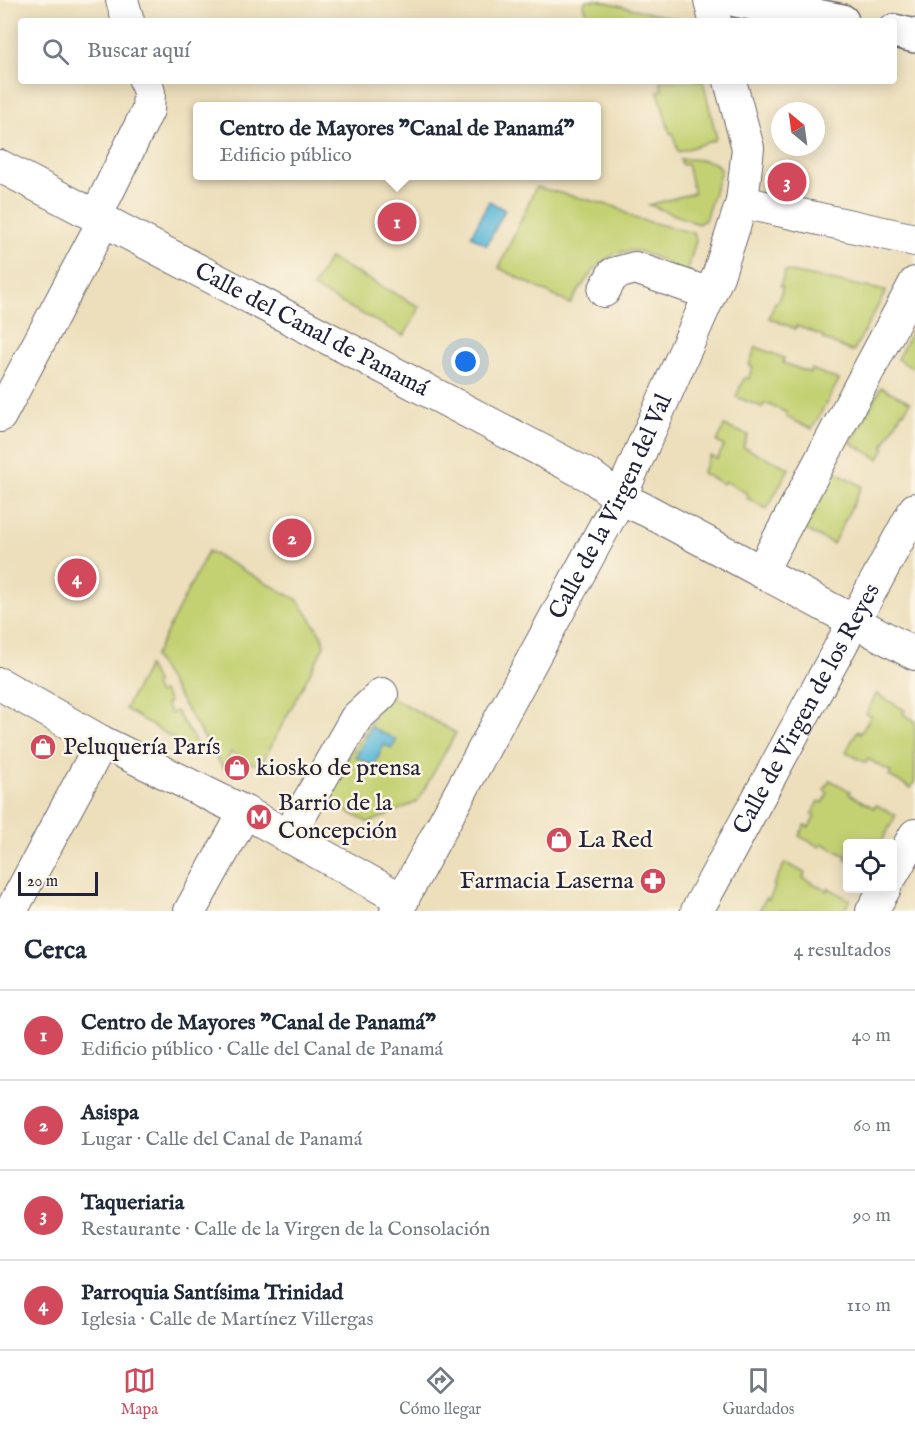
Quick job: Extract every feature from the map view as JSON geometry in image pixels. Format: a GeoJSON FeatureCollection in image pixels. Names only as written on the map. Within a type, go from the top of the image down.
{"type":"FeatureCollection","features":[{"type":"Feature","properties":{"kind":"street"},"geometry":{"type":"LineString","coordinates":[[122,0],[127,18]]}},
{"type":"Feature","properties":{"kind":"street"},"geometry":{"type":"LineString","coordinates":[[710,0],[714,18]]}},
{"type":"Feature","properties":{"kind":"street"},"geometry":{"type":"LineString","coordinates":[[736,0],[827,18]]}},
{"type":"Feature","properties":{"kind":"street"},"geometry":{"type":"LineString","coordinates":[[897,33],[915,36]]}},
{"type":"Feature","properties":{"kind":"street","name":"Calle de la Virgen del Val"},"geometry":{"type":"LineString","coordinates":[[399,906],[620,498],[722,266],[742,202],[748,148],[731,84]]}},
{"type":"Feature","properties":{"kind":"street"},"geometry":{"type":"LineString","coordinates":[[0,416],[99,220],[148,110],[147,87]]}},
{"type":"Feature","properties":{"kind":"street","name":"Calle del Canal de Panamá"},"geometry":{"type":"LineString","coordinates":[[0,166],[592,477],[620,498],[915,654]]}},
{"type":"Feature","properties":{"kind":"street"},"geometry":{"type":"LineString","coordinates":[[742,202],[915,240]]}},
{"type":"Feature","properties":{"kind":"street"},"geometry":{"type":"LineString","coordinates":[[604,291],[613,274],[635,268],[710,294]]}},
{"type":"Feature","properties":{"kind":"street"},"geometry":{"type":"LineString","coordinates":[[761,572],[915,283]]}},
{"type":"Feature","properties":{"kind":"street","name":"Calle de Virgen de los Reyes"},"geometry":{"type":"LineString","coordinates":[[697,911],[915,509]]}},
{"type":"Feature","properties":{"kind":"street"},"geometry":{"type":"LineString","coordinates":[[0,684],[102,742],[288,837],[399,906]]}},
{"type":"Feature","properties":{"kind":"street"},"geometry":{"type":"LineString","coordinates":[[288,837],[356,718],[382,694]]}},
{"type":"Feature","properties":{"kind":"street"},"geometry":{"type":"LineString","coordinates":[[11,911],[102,742]]}},
{"type":"Feature","properties":{"kind":"street"},"geometry":{"type":"LineString","coordinates":[[190,911],[250,816]]}},
{"type":"Feature","properties":{"kind":"street"},"geometry":{"type":"LineString","coordinates":[[897,866],[915,835]]}},
{"type":"Feature","properties":{"kind":"street"},"geometry":{"type":"LineString","coordinates":[[872,911],[882,893]]}},
{"type":"Feature","properties":{"kind":"green space"},"geometry":{"type":"Polygon","coordinates":[[[586,0],[598,0],[671,18],[588,18],[584,4],[586,0]]]}},
{"type":"Feature","properties":{"kind":"green space"},"geometry":{"type":"Polygon","coordinates":[[[661,84],[704,84],[716,135],[715,140],[678,152],[673,133],[670,134],[658,91],[662,90],[661,84]]]}},
{"type":"Feature","properties":{"kind":"green space"},"geometry":{"type":"Polygon","coordinates":[[[680,159],[708,161],[721,170],[705,220],[698,224],[649,205],[694,193],[687,164],[682,165],[680,159]]]}},
{"type":"Feature","properties":{"kind":"green space"},"geometry":{"type":"Polygon","coordinates":[[[536,187],[616,207],[634,218],[694,233],[696,240],[687,273],[640,252],[617,253],[598,266],[570,304],[499,268],[536,187]]]}},
{"type":"Feature","properties":{"kind":"green space"},"geometry":{"type":"Polygon","coordinates":[[[329,258],[420,307],[404,336],[313,288],[329,258]]]}},
{"type":"Feature","properties":{"kind":"green space"},"geometry":{"type":"Polygon","coordinates":[[[785,271],[886,291],[853,352],[823,339],[823,336],[797,326],[796,329],[769,318],[775,302],[778,302],[785,271]]]}},
{"type":"Feature","properties":{"kind":"green space"},"geometry":{"type":"Polygon","coordinates":[[[915,326],[915,369],[897,359],[915,326]]]}},
{"type":"Feature","properties":{"kind":"green space"},"geometry":{"type":"Polygon","coordinates":[[[756,347],[784,358],[783,363],[810,373],[811,369],[839,380],[812,429],[786,417],[787,413],[765,403],[762,407],[736,397],[744,378],[748,379],[753,367],[749,365],[756,347]]]}},
{"type":"Feature","properties":{"kind":"green space"},"geometry":{"type":"Polygon","coordinates":[[[881,387],[910,402],[904,413],[902,412],[879,459],[851,443],[881,387]]]}},
{"type":"Feature","properties":{"kind":"green space"},"geometry":{"type":"Polygon","coordinates":[[[724,426],[748,435],[743,447],[789,468],[767,509],[747,498],[748,494],[725,481],[723,484],[702,473],[710,456],[717,459],[724,446],[717,442],[724,426]]]}},
{"type":"Feature","properties":{"kind":"green space"},"geometry":{"type":"Polygon","coordinates":[[[836,472],[862,486],[833,544],[804,529],[836,472]]]}},
{"type":"Feature","properties":{"kind":"green space"},"geometry":{"type":"Polygon","coordinates":[[[208,551],[298,600],[322,636],[324,645],[319,656],[264,759],[259,764],[252,764],[231,752],[223,768],[154,657],[208,551]]]}},
{"type":"Feature","properties":{"kind":"green space"},"geometry":{"type":"Polygon","coordinates":[[[148,666],[157,683],[154,685],[158,694],[163,691],[169,702],[166,704],[171,714],[176,711],[198,746],[195,752],[125,709],[148,666]]]}},
{"type":"Feature","properties":{"kind":"green space"},"geometry":{"type":"Polygon","coordinates":[[[876,694],[905,710],[903,714],[915,721],[915,781],[911,788],[889,776],[891,772],[868,759],[866,763],[846,752],[857,731],[861,733],[871,716],[866,714],[876,694]]]}},
{"type":"Feature","properties":{"kind":"green space"},"geometry":{"type":"Polygon","coordinates":[[[388,695],[456,733],[417,802],[369,823],[322,799],[388,695]]]}},
{"type":"Feature","properties":{"kind":"green space"},"geometry":{"type":"Polygon","coordinates":[[[830,780],[874,808],[876,805],[896,815],[883,839],[843,839],[843,854],[822,843],[820,847],[799,836],[805,825],[809,827],[815,816],[812,814],[819,801],[823,803],[828,793],[824,790],[830,780]]]}},
{"type":"Feature","properties":{"kind":"green space"},"geometry":{"type":"Polygon","coordinates":[[[785,863],[805,873],[803,878],[827,891],[829,888],[850,900],[844,911],[759,911],[766,898],[769,900],[775,887],[773,885],[785,863]]]}},
{"type":"Feature","properties":{"kind":"water"},"geometry":{"type":"Polygon","coordinates":[[[489,201],[505,210],[487,245],[471,236],[489,201]]]}},
{"type":"Feature","properties":{"kind":"water"},"geometry":{"type":"Polygon","coordinates":[[[371,727],[397,740],[392,748],[384,745],[374,766],[356,757],[371,727]]]}},
{"type":"Feature","properties":{"kind":"place","name":"Taqueriaria"},"geometry":{"type":"Point","coordinates":[787,182]}},
{"type":"Feature","properties":{"kind":"place","name":"Centro de Mayores \"Canal de Panamá\""},"geometry":{"type":"Point","coordinates":[397,222]}},
{"type":"Feature","properties":{"kind":"place","name":"Asispa"},"geometry":{"type":"Point","coordinates":[292,538]}},
{"type":"Feature","properties":{"kind":"place","name":"Parroquia Santísima Trinidad"},"geometry":{"type":"Point","coordinates":[77,578]}},
{"type":"Feature","properties":{"kind":"place","name":"Peluquería París"},"geometry":{"type":"Point","coordinates":[43,747]}},
{"type":"Feature","properties":{"kind":"place","name":"kiosko de prensa"},"geometry":{"type":"Point","coordinates":[237,768]}},
{"type":"Feature","properties":{"kind":"place","name":"Barrio de la Concepción"},"geometry":{"type":"Point","coordinates":[259,817]}},
{"type":"Feature","properties":{"kind":"place","name":"La Red"},"geometry":{"type":"Point","coordinates":[559,840]}},
{"type":"Feature","properties":{"kind":"place","name":"Farmacia Laserna"},"geometry":{"type":"Point","coordinates":[653,881]}}]}
